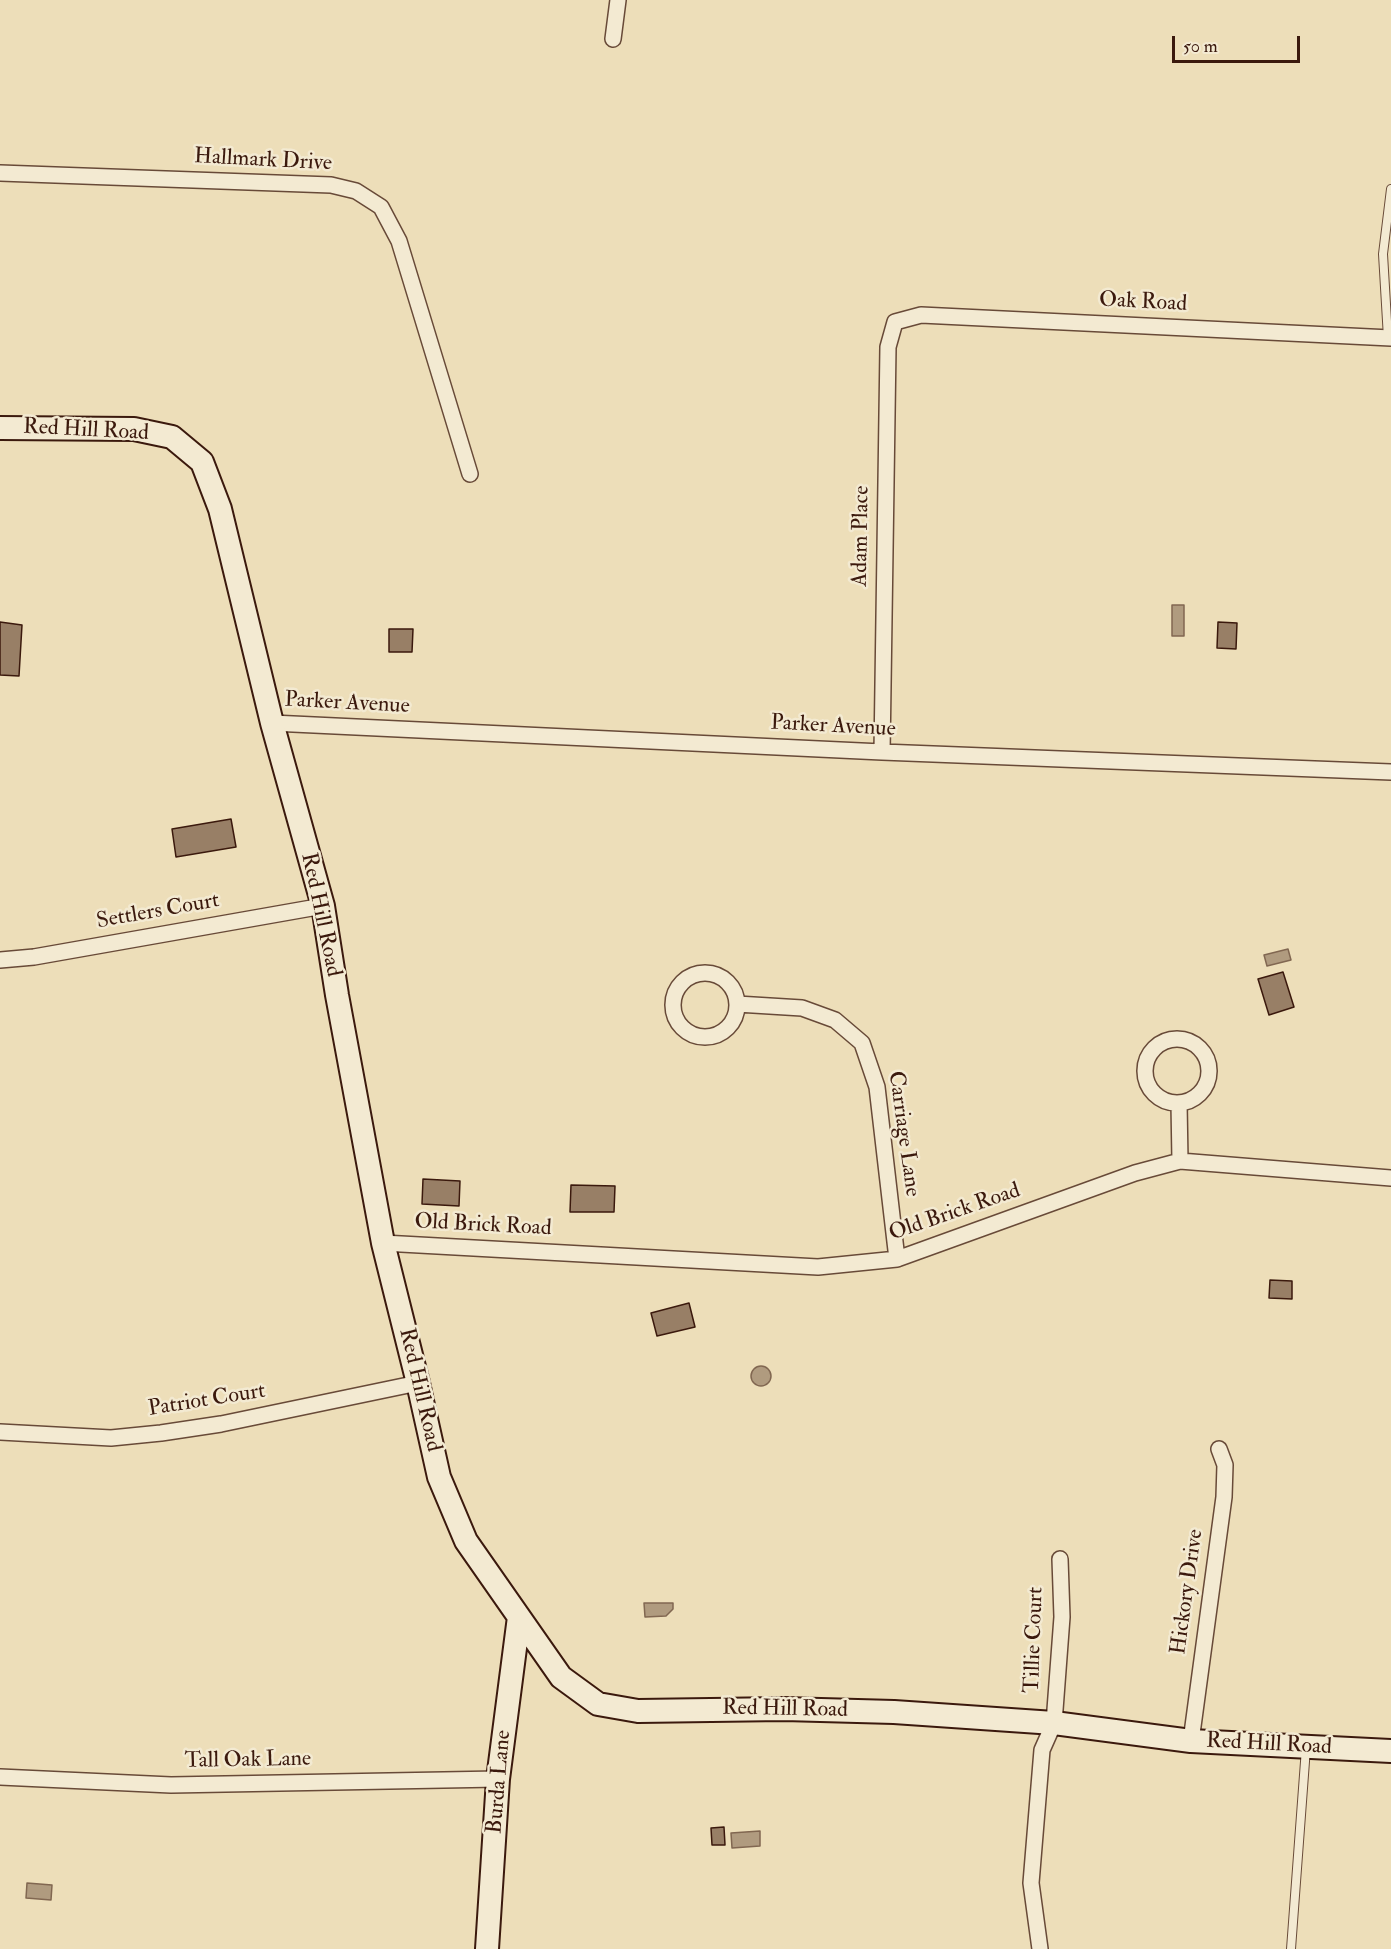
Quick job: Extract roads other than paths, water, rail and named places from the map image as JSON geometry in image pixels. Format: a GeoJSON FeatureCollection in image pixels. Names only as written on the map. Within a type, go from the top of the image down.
{"type":"FeatureCollection","features":[{"type":"Feature","properties":{"kind":"street"},"geometry":{"type":"LineString","coordinates":[[613,39],[618,0]]}},
{"type":"Feature","properties":{"kind":"street","name":"Hallmark Drive"},"geometry":{"type":"LineString","coordinates":[[0,173],[331,185],[356,191],[381,207],[399,241],[470,474]]}},
{"type":"Feature","properties":{"kind":"street","name":"Oak Road"},"geometry":{"type":"LineString","coordinates":[[895,322],[921,315],[1390,338]]}},
{"type":"Feature","properties":{"kind":"street","name":"Adam Place"},"geometry":{"type":"LineString","coordinates":[[882,752],[888,347],[895,322]]}},
{"type":"Feature","properties":{"kind":"street","name":"Red Hill Road"},"geometry":{"type":"LineString","coordinates":[[0,428],[134,429],[172,437],[202,462],[220,509],[272,723],[323,906],[337,995],[383,1243],[439,1477],[466,1541],[561,1677],[598,1704],[638,1711],[795,1709],[894,1712],[1054,1723],[1191,1741],[1391,1751]]}},
{"type":"Feature","properties":{"kind":"street","name":"Parker Avenue"},"geometry":{"type":"LineString","coordinates":[[272,723],[882,752],[1391,772]]}},
{"type":"Feature","properties":{"kind":"street","name":"Settlers Court"},"geometry":{"type":"LineString","coordinates":[[0,960],[34,957],[323,906]]}},
{"type":"Feature","properties":{"kind":"street"},"geometry":{"type":"LineString","coordinates":[[701,973],[721,977],[735,993],[738,1004],[734,1019],[728,1028],[708,1037],[695,1035],[685,1030],[677,1022],[673,1010],[674,998],[682,983],[691,976],[701,973]]}},
{"type":"Feature","properties":{"kind":"street","name":"Carriage Lane"},"geometry":{"type":"LineString","coordinates":[[738,1004],[802,1008],[834,1020],[862,1043],[877,1087],[897,1259]]}},
{"type":"Feature","properties":{"kind":"street"},"geometry":{"type":"LineString","coordinates":[[1179,1038],[1200,1047],[1209,1062],[1210,1073],[1203,1091],[1194,1099],[1179,1103],[1167,1102],[1157,1097],[1146,1082],[1144,1070],[1147,1059],[1154,1048],[1163,1041],[1179,1038]]}},
{"type":"Feature","properties":{"kind":"street"},"geometry":{"type":"LineString","coordinates":[[1179,1103],[1180,1161]]}},
{"type":"Feature","properties":{"kind":"street","name":"Old Brick Road"},"geometry":{"type":"LineString","coordinates":[[383,1243],[818,1267],[897,1259],[1135,1173],[1180,1161],[1391,1178]]}},
{"type":"Feature","properties":{"kind":"street","name":"Patriot Court"},"geometry":{"type":"LineString","coordinates":[[0,1432],[111,1438],[161,1433],[221,1424],[418,1383]]}},
{"type":"Feature","properties":{"kind":"street","name":"Hickory Drive"},"geometry":{"type":"LineString","coordinates":[[1191,1741],[1224,1497],[1225,1465],[1219,1449]]}},
{"type":"Feature","properties":{"kind":"street","name":"Tillie Court"},"geometry":{"type":"LineString","coordinates":[[1040,1949],[1031,1883],[1042,1750],[1054,1723],[1062,1617],[1060,1559]]}},
{"type":"Feature","properties":{"kind":"street","name":"Burda Lane"},"geometry":{"type":"LineString","coordinates":[[488,1949],[498,1779],[519,1617]]}},
{"type":"Feature","properties":{"kind":"street","name":"Tall Oak Lane"},"geometry":{"type":"LineString","coordinates":[[0,1777],[171,1785],[498,1779]]}},
{"type":"Feature","properties":{"kind":"lane"},"geometry":{"type":"LineString","coordinates":[[1390,338],[1383,254],[1391,189]]}},
{"type":"Feature","properties":{"kind":"lane"},"geometry":{"type":"LineString","coordinates":[[1291,1949],[1306,1747]]}}]}
